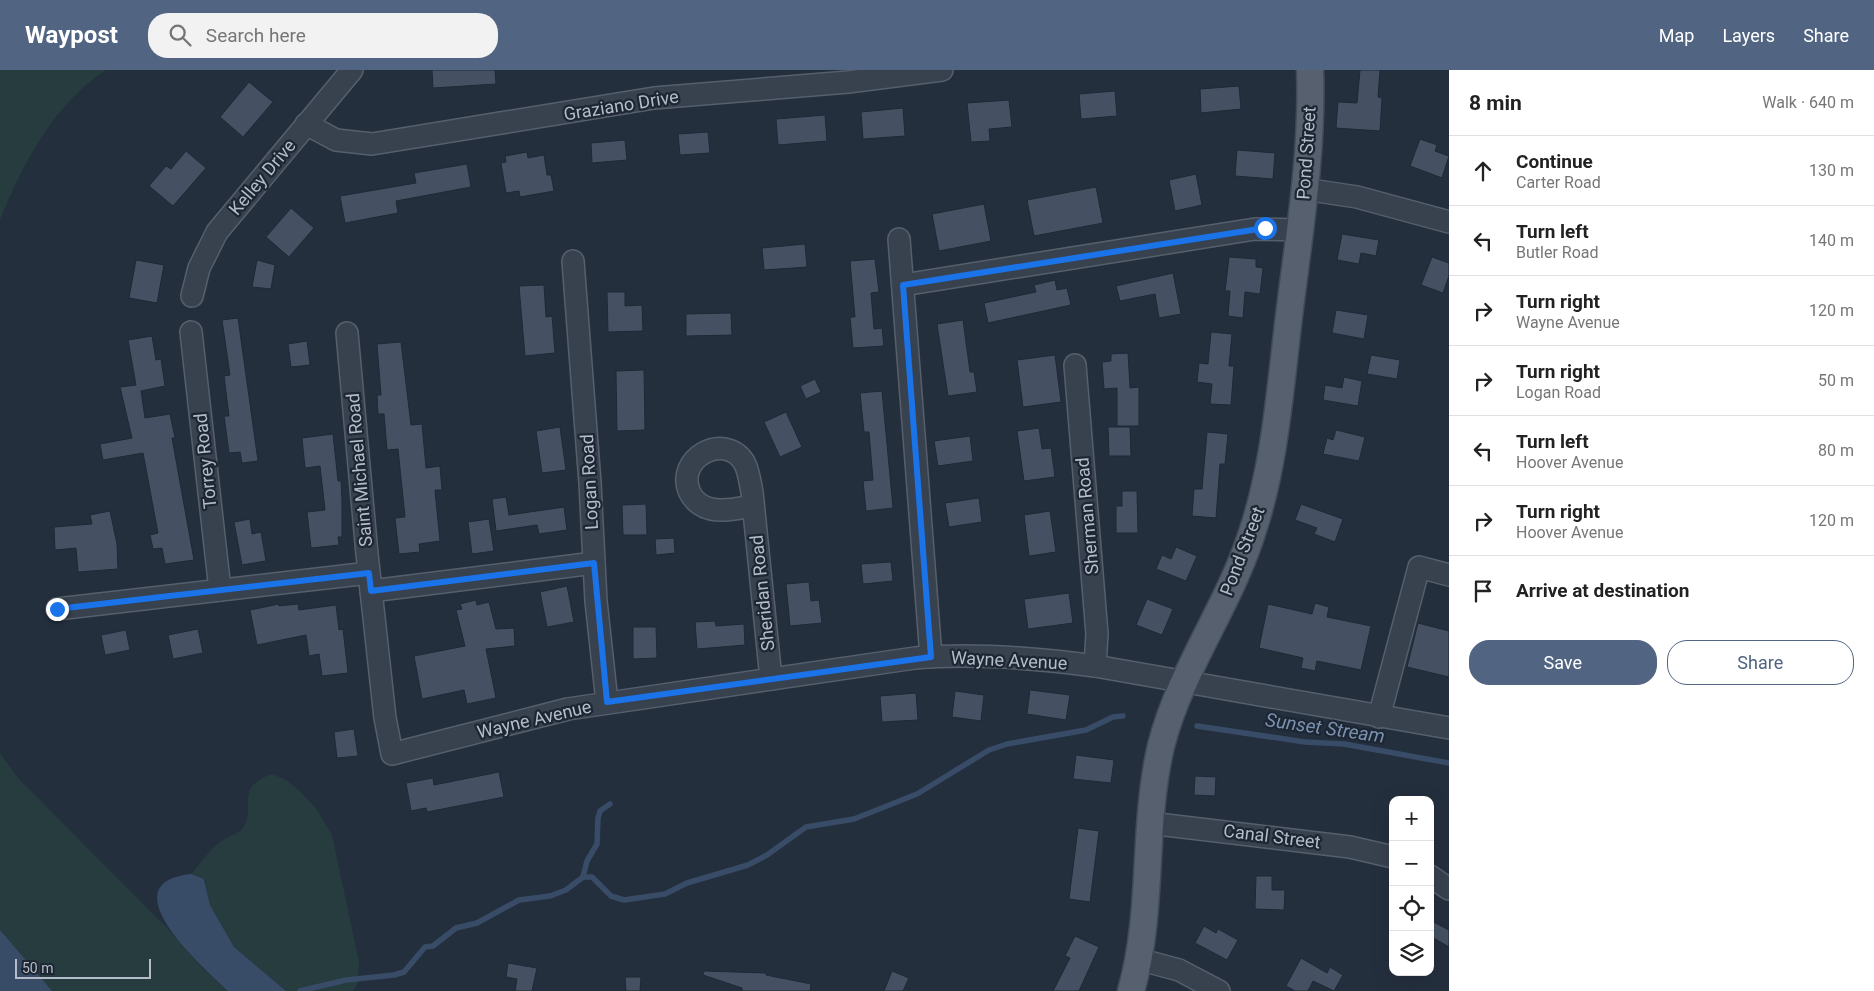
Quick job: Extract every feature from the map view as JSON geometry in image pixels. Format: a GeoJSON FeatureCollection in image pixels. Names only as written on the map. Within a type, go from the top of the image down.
{"type":"FeatureCollection","features":[{"type":"Feature","properties":{"kind":"main road","name":"Pond Street"},"geometry":{"type":"LineString","coordinates":[[1131,991],[1138,959],[1145,899],[1153,786],[1162,745],[1184,682],[1243,558],[1262,499],[1274,438],[1304,189],[1309,125],[1310,70]]}},
{"type":"Feature","properties":{"kind":"street","name":"Kelley Drive"},"geometry":{"type":"LineString","coordinates":[[192,296],[199,268],[217,232],[352,70]]}},
{"type":"Feature","properties":{"kind":"street","name":"Graziano Drive"},"geometry":{"type":"LineString","coordinates":[[306,124],[336,140],[372,144],[654,98],[848,82],[942,70]]}},
{"type":"Feature","properties":{"kind":"street"},"geometry":{"type":"LineString","coordinates":[[1304,189],[1357,197],[1449,222]]}},
{"type":"Feature","properties":{"kind":"street"},"geometry":{"type":"LineString","coordinates":[[903,285],[1254,229],[1299,230]]}},
{"type":"Feature","properties":{"kind":"street"},"geometry":{"type":"LineString","coordinates":[[899,239],[931,657]]}},
{"type":"Feature","properties":{"kind":"street","name":"Logan Road"},"geometry":{"type":"LineString","coordinates":[[573,261],[590,475],[594,563],[607,702]]}},
{"type":"Feature","properties":{"kind":"street","name":"Torrey Road"},"geometry":{"type":"LineString","coordinates":[[192,332],[220,590]]}},
{"type":"Feature","properties":{"kind":"street","name":"Saint Michael Road"},"geometry":{"type":"LineString","coordinates":[[347,333],[370,582],[387,731],[392,754]]}},
{"type":"Feature","properties":{"kind":"street","name":"Sherman Road"},"geometry":{"type":"LineString","coordinates":[[1075,365],[1097,634],[1095,666]]}},
{"type":"Feature","properties":{"kind":"street","name":"Sheridan Road"},"geometry":{"type":"LineString","coordinates":[[753,506],[771,679]]}},
{"type":"Feature","properties":{"kind":"street"},"geometry":{"type":"LineString","coordinates":[[57,609],[220,590],[370,582],[594,563]]}},
{"type":"Feature","properties":{"kind":"street"},"geometry":{"type":"LineString","coordinates":[[1379,717],[1419,567],[1449,575]]}},
{"type":"Feature","properties":{"kind":"street","name":"Wayne Avenue"},"geometry":{"type":"LineString","coordinates":[[392,754],[548,712],[607,702],[931,657],[1044,661],[1095,666],[1449,728]]}},
{"type":"Feature","properties":{"kind":"street","name":"Canal Street"},"geometry":{"type":"LineString","coordinates":[[1149,823],[1350,847],[1389,856]]}},
{"type":"Feature","properties":{"kind":"street"},"geometry":{"type":"LineString","coordinates":[[1434,879],[1449,889]]}},
{"type":"Feature","properties":{"kind":"street"},"geometry":{"type":"LineString","coordinates":[[1138,959],[1179,970],[1219,991]]}},
{"type":"Feature","properties":{"kind":"green space"},"geometry":{"type":"Polygon","coordinates":[[[0,70],[106,70],[87,84],[71,100],[42,136],[19,177],[0,220],[0,70]]]}},
{"type":"Feature","properties":{"kind":"green space"},"geometry":{"type":"Polygon","coordinates":[[[0,753],[18,778],[168,929],[203,969],[228,991],[0,991],[0,753]]]}},
{"type":"Feature","properties":{"kind":"green space"},"geometry":{"type":"Polygon","coordinates":[[[272,774],[286,780],[301,792],[317,810],[332,835],[359,962],[358,982],[353,991],[286,991],[234,947],[210,905],[205,879],[191,874],[216,845],[243,828],[247,820],[249,791],[260,779],[272,774]]]}},
{"type":"Feature","properties":{"kind":"water"},"geometry":{"type":"Polygon","coordinates":[[[191,874],[204,879],[210,905],[234,947],[286,991],[228,991],[184,947],[169,928],[159,909],[158,893],[167,881],[191,874]]]}},
{"type":"Feature","properties":{"kind":"water"},"geometry":{"type":"Polygon","coordinates":[[[0,930],[52,991],[0,991],[0,930]]]}},
{"type":"Feature","properties":{"kind":"building"},"geometry":{"type":"Polygon","coordinates":[[[432,70],[495,70],[496,84],[433,88],[432,70]]]}},
{"type":"Feature","properties":{"kind":"building"},"geometry":{"type":"Polygon","coordinates":[[[1360,70],[1380,70],[1378,97],[1382,98],[1380,131],[1336,128],[1338,102],[1357,103],[1360,70]]]}},
{"type":"Feature","properties":{"kind":"building"},"geometry":{"type":"Polygon","coordinates":[[[249,82],[273,102],[243,137],[220,117],[249,82]]]}},
{"type":"Feature","properties":{"kind":"building"},"geometry":{"type":"Polygon","coordinates":[[[1239,86],[1241,109],[1201,113],[1200,89],[1239,86]]]}},
{"type":"Feature","properties":{"kind":"building"},"geometry":{"type":"Polygon","coordinates":[[[1115,91],[1117,116],[1081,119],[1079,94],[1115,91]]]}},
{"type":"Feature","properties":{"kind":"building"},"geometry":{"type":"Polygon","coordinates":[[[1009,100],[1012,127],[989,129],[990,141],[971,142],[967,103],[1009,100]]]}},
{"type":"Feature","properties":{"kind":"building"},"geometry":{"type":"Polygon","coordinates":[[[903,108],[905,136],[863,139],[861,112],[903,108]]]}},
{"type":"Feature","properties":{"kind":"building"},"geometry":{"type":"Polygon","coordinates":[[[825,115],[827,141],[778,145],[776,119],[825,115]]]}},
{"type":"Feature","properties":{"kind":"building"},"geometry":{"type":"Polygon","coordinates":[[[708,132],[710,153],[680,155],[678,134],[708,132]]]}},
{"type":"Feature","properties":{"kind":"building"},"geometry":{"type":"Polygon","coordinates":[[[1420,139],[1437,145],[1435,151],[1449,156],[1442,178],[1410,166],[1420,139]]]}},
{"type":"Feature","properties":{"kind":"building"},"geometry":{"type":"Polygon","coordinates":[[[625,140],[627,160],[592,163],[591,143],[625,140]]]}},
{"type":"Feature","properties":{"kind":"building"},"geometry":{"type":"Polygon","coordinates":[[[1237,150],[1275,153],[1273,179],[1235,176],[1237,150]]]}},
{"type":"Feature","properties":{"kind":"building"},"geometry":{"type":"Polygon","coordinates":[[[186,151],[206,168],[173,206],[149,186],[166,166],[171,169],[186,151]]]}},
{"type":"Feature","properties":{"kind":"building"},"geometry":{"type":"Polygon","coordinates":[[[527,152],[528,158],[544,155],[547,175],[551,175],[554,191],[520,197],[519,191],[506,193],[501,163],[506,162],[505,156],[527,152]]]}},
{"type":"Feature","properties":{"kind":"building"},"geometry":{"type":"Polygon","coordinates":[[[467,164],[471,187],[396,201],[398,213],[345,223],[340,196],[416,183],[414,173],[467,164]]]}},
{"type":"Feature","properties":{"kind":"building"},"geometry":{"type":"Polygon","coordinates":[[[1196,174],[1202,205],[1175,211],[1169,180],[1196,174]]]}},
{"type":"Feature","properties":{"kind":"building"},"geometry":{"type":"Polygon","coordinates":[[[1096,187],[1103,223],[1034,236],[1027,200],[1096,187]]]}},
{"type":"Feature","properties":{"kind":"building"},"geometry":{"type":"Polygon","coordinates":[[[984,204],[991,241],[939,251],[932,214],[984,204]]]}},
{"type":"Feature","properties":{"kind":"building"},"geometry":{"type":"Polygon","coordinates":[[[291,208],[314,228],[289,257],[266,237],[291,208]]]}},
{"type":"Feature","properties":{"kind":"building"},"geometry":{"type":"Polygon","coordinates":[[[1342,234],[1379,240],[1376,256],[1361,253],[1359,264],[1337,260],[1342,234]]]}},
{"type":"Feature","properties":{"kind":"building"},"geometry":{"type":"Polygon","coordinates":[[[805,244],[807,267],[764,270],[762,248],[805,244]]]}},
{"type":"Feature","properties":{"kind":"building"},"geometry":{"type":"Polygon","coordinates":[[[1229,257],[1256,259],[1256,267],[1263,268],[1260,294],[1245,292],[1243,318],[1228,316],[1230,291],[1225,291],[1229,257]]]}},
{"type":"Feature","properties":{"kind":"building"},"geometry":{"type":"Polygon","coordinates":[[[1432,257],[1449,263],[1449,276],[1443,293],[1421,285],[1432,257]]]}},
{"type":"Feature","properties":{"kind":"building"},"geometry":{"type":"Polygon","coordinates":[[[875,259],[879,292],[871,293],[874,329],[882,328],[884,346],[853,348],[850,317],[855,317],[850,261],[875,259]]]}},
{"type":"Feature","properties":{"kind":"building"},"geometry":{"type":"Polygon","coordinates":[[[136,260],[164,265],[157,303],[129,298],[136,260]]]}},
{"type":"Feature","properties":{"kind":"building"},"geometry":{"type":"Polygon","coordinates":[[[257,260],[275,265],[271,289],[252,287],[257,260]]]}},
{"type":"Feature","properties":{"kind":"building"},"geometry":{"type":"Polygon","coordinates":[[[1173,273],[1181,314],[1159,318],[1155,294],[1120,301],[1116,286],[1173,273]]]}},
{"type":"Feature","properties":{"kind":"building"},"geometry":{"type":"Polygon","coordinates":[[[1055,280],[1057,290],[1067,288],[1071,305],[988,323],[984,303],[1036,292],[1034,285],[1055,280]]]}},
{"type":"Feature","properties":{"kind":"building"},"geometry":{"type":"Polygon","coordinates":[[[544,285],[546,317],[552,316],[555,353],[525,356],[519,286],[544,285]]]}},
{"type":"Feature","properties":{"kind":"building"},"geometry":{"type":"Polygon","coordinates":[[[607,292],[625,292],[625,306],[642,305],[643,331],[608,332],[607,292]]]}},
{"type":"Feature","properties":{"kind":"building"},"geometry":{"type":"Polygon","coordinates":[[[1336,310],[1368,315],[1364,339],[1332,333],[1336,310]]]}},
{"type":"Feature","properties":{"kind":"building"},"geometry":{"type":"Polygon","coordinates":[[[731,313],[732,335],[686,336],[686,314],[731,313]]]}},
{"type":"Feature","properties":{"kind":"building"},"geometry":{"type":"Polygon","coordinates":[[[238,318],[258,461],[242,463],[240,452],[229,453],[224,416],[229,416],[224,376],[230,375],[222,320],[238,318]]]}},
{"type":"Feature","properties":{"kind":"building"},"geometry":{"type":"Polygon","coordinates":[[[963,320],[970,372],[974,372],[977,392],[948,396],[937,324],[963,320]]]}},
{"type":"Feature","properties":{"kind":"building"},"geometry":{"type":"Polygon","coordinates":[[[1211,332],[1232,334],[1229,366],[1234,366],[1231,405],[1210,404],[1212,384],[1197,382],[1199,363],[1208,364],[1211,332]]]}},
{"type":"Feature","properties":{"kind":"building"},"geometry":{"type":"Polygon","coordinates":[[[152,336],[156,360],[161,359],[165,386],[141,391],[145,418],[170,414],[175,438],[172,438],[194,560],[165,564],[162,548],[153,549],[150,535],[158,533],[143,453],[103,460],[100,444],[132,438],[120,387],[136,385],[128,340],[152,336]]]}},
{"type":"Feature","properties":{"kind":"building"},"geometry":{"type":"Polygon","coordinates":[[[307,341],[310,365],[291,367],[288,344],[307,341]]]}},
{"type":"Feature","properties":{"kind":"building"},"geometry":{"type":"Polygon","coordinates":[[[401,342],[411,425],[422,424],[426,468],[440,466],[442,490],[435,490],[440,541],[419,544],[420,552],[399,554],[395,518],[405,517],[398,449],[387,450],[384,414],[378,414],[377,395],[381,395],[377,344],[401,342]]]}},
{"type":"Feature","properties":{"kind":"building"},"geometry":{"type":"Polygon","coordinates":[[[1128,353],[1130,388],[1139,387],[1139,426],[1117,426],[1117,388],[1104,389],[1102,362],[1111,361],[1111,354],[1128,353]]]}},
{"type":"Feature","properties":{"kind":"building"},"geometry":{"type":"Polygon","coordinates":[[[1055,355],[1061,402],[1023,407],[1017,360],[1055,355]]]}},
{"type":"Feature","properties":{"kind":"building"},"geometry":{"type":"Polygon","coordinates":[[[1371,355],[1400,360],[1397,379],[1367,374],[1371,355]]]}},
{"type":"Feature","properties":{"kind":"building"},"geometry":{"type":"Polygon","coordinates":[[[644,370],[645,430],[617,431],[616,371],[644,370]]]}},
{"type":"Feature","properties":{"kind":"building"},"geometry":{"type":"Polygon","coordinates":[[[1344,377],[1362,381],[1358,406],[1323,400],[1325,385],[1342,388],[1344,377]]]}},
{"type":"Feature","properties":{"kind":"building"},"geometry":{"type":"Polygon","coordinates":[[[815,379],[821,392],[806,399],[800,386],[815,379]]]}},
{"type":"Feature","properties":{"kind":"building"},"geometry":{"type":"Polygon","coordinates":[[[882,391],[893,508],[866,511],[863,481],[873,480],[869,432],[864,432],[860,393],[882,391]]]}},
{"type":"Feature","properties":{"kind":"building"},"geometry":{"type":"Polygon","coordinates":[[[786,412],[802,447],[780,457],[764,422],[786,412]]]}},
{"type":"Feature","properties":{"kind":"building"},"geometry":{"type":"Polygon","coordinates":[[[560,427],[566,470],[542,473],[536,431],[560,427]]]}},
{"type":"Feature","properties":{"kind":"building"},"geometry":{"type":"Polygon","coordinates":[[[1108,427],[1130,427],[1131,456],[1109,456],[1108,427]]]}},
{"type":"Feature","properties":{"kind":"building"},"geometry":{"type":"Polygon","coordinates":[[[1039,428],[1042,449],[1051,448],[1055,477],[1024,481],[1017,431],[1039,428]]]}},
{"type":"Feature","properties":{"kind":"building"},"geometry":{"type":"Polygon","coordinates":[[[1336,430],[1365,437],[1359,461],[1323,454],[1327,438],[1333,440],[1336,430]]]}},
{"type":"Feature","properties":{"kind":"building"},"geometry":{"type":"Polygon","coordinates":[[[1207,432],[1228,434],[1225,464],[1220,464],[1216,518],[1192,516],[1194,489],[1202,489],[1207,432]]]}},
{"type":"Feature","properties":{"kind":"building"},"geometry":{"type":"Polygon","coordinates":[[[333,434],[338,481],[341,481],[342,537],[338,537],[339,545],[311,548],[307,512],[325,510],[320,466],[305,468],[302,438],[333,434]]]}},
{"type":"Feature","properties":{"kind":"building"},"geometry":{"type":"Polygon","coordinates":[[[970,436],[973,461],[938,466],[934,441],[970,436]]]}},
{"type":"Feature","properties":{"kind":"building"},"geometry":{"type":"Polygon","coordinates":[[[1122,491],[1137,491],[1138,533],[1116,533],[1116,506],[1122,506],[1122,491]]]}},
{"type":"Feature","properties":{"kind":"building"},"geometry":{"type":"Polygon","coordinates":[[[506,497],[509,515],[564,507],[567,530],[539,534],[537,525],[496,531],[492,499],[506,497]]]}},
{"type":"Feature","properties":{"kind":"building"},"geometry":{"type":"Polygon","coordinates":[[[979,498],[982,522],[949,527],[945,503],[979,498]]]}},
{"type":"Feature","properties":{"kind":"building"},"geometry":{"type":"Polygon","coordinates":[[[646,504],[647,535],[623,535],[622,505],[646,504]]]}},
{"type":"Feature","properties":{"kind":"building"},"geometry":{"type":"Polygon","coordinates":[[[1301,504],[1343,519],[1335,542],[1314,534],[1317,528],[1295,520],[1301,504]]]}},
{"type":"Feature","properties":{"kind":"building"},"geometry":{"type":"Polygon","coordinates":[[[110,511],[117,544],[118,569],[78,572],[76,548],[55,550],[54,527],[92,524],[90,515],[110,511]]]}},
{"type":"Feature","properties":{"kind":"building"},"geometry":{"type":"Polygon","coordinates":[[[1050,511],[1056,552],[1029,556],[1024,515],[1050,511]]]}},
{"type":"Feature","properties":{"kind":"building"},"geometry":{"type":"Polygon","coordinates":[[[250,519],[252,534],[261,532],[266,561],[242,565],[234,522],[250,519]]]}},
{"type":"Feature","properties":{"kind":"building"},"geometry":{"type":"Polygon","coordinates":[[[489,519],[494,551],[472,554],[468,522],[489,519]]]}},
{"type":"Feature","properties":{"kind":"building"},"geometry":{"type":"Polygon","coordinates":[[[674,538],[675,553],[656,555],[655,539],[674,538]]]}},
{"type":"Feature","properties":{"kind":"building"},"geometry":{"type":"Polygon","coordinates":[[[1176,547],[1197,556],[1186,581],[1156,569],[1162,555],[1171,559],[1176,547]]]}},
{"type":"Feature","properties":{"kind":"building"},"geometry":{"type":"Polygon","coordinates":[[[891,562],[893,581],[863,584],[861,564],[891,562]]]}},
{"type":"Feature","properties":{"kind":"building"},"geometry":{"type":"Polygon","coordinates":[[[809,582],[811,601],[819,600],[822,623],[790,626],[786,584],[809,582]]]}},
{"type":"Feature","properties":{"kind":"building"},"geometry":{"type":"Polygon","coordinates":[[[567,586],[574,622],[547,627],[540,592],[567,586]]]}},
{"type":"Feature","properties":{"kind":"building"},"geometry":{"type":"Polygon","coordinates":[[[1069,593],[1073,623],[1028,629],[1024,599],[1069,593]]]}},
{"type":"Feature","properties":{"kind":"building"},"geometry":{"type":"Polygon","coordinates":[[[1147,599],[1173,609],[1162,635],[1136,625],[1147,599]]]}},
{"type":"Feature","properties":{"kind":"building"},"geometry":{"type":"Polygon","coordinates":[[[476,600],[477,605],[489,602],[496,629],[514,628],[515,646],[486,649],[496,698],[467,704],[464,690],[422,699],[414,656],[465,646],[456,610],[462,609],[460,604],[476,600]]]}},
{"type":"Feature","properties":{"kind":"building"},"geometry":{"type":"Polygon","coordinates":[[[1315,603],[1329,607],[1327,617],[1371,626],[1361,670],[1317,661],[1315,671],[1301,668],[1303,658],[1259,648],[1268,604],[1312,614],[1315,603]]]}},
{"type":"Feature","properties":{"kind":"building"},"geometry":{"type":"Polygon","coordinates":[[[279,604],[279,606],[298,604],[299,610],[336,605],[339,630],[343,629],[348,673],[322,676],[319,654],[309,656],[306,635],[257,645],[250,610],[279,604]]]}},
{"type":"Feature","properties":{"kind":"building"},"geometry":{"type":"Polygon","coordinates":[[[715,621],[716,626],[744,624],[745,645],[697,649],[695,622],[715,621]]]}},
{"type":"Feature","properties":{"kind":"building"},"geometry":{"type":"Polygon","coordinates":[[[1418,623],[1449,631],[1449,677],[1407,667],[1418,623]]]}},
{"type":"Feature","properties":{"kind":"building"},"geometry":{"type":"Polygon","coordinates":[[[633,627],[656,627],[657,658],[633,659],[633,627]]]}},
{"type":"Feature","properties":{"kind":"building"},"geometry":{"type":"Polygon","coordinates":[[[198,629],[203,653],[173,659],[168,635],[198,629]]]}},
{"type":"Feature","properties":{"kind":"building"},"geometry":{"type":"Polygon","coordinates":[[[126,630],[130,650],[105,655],[101,635],[126,630]]]}},
{"type":"Feature","properties":{"kind":"building"},"geometry":{"type":"Polygon","coordinates":[[[1030,690],[1070,695],[1066,720],[1027,714],[1030,690]]]}},
{"type":"Feature","properties":{"kind":"building"},"geometry":{"type":"Polygon","coordinates":[[[955,691],[984,695],[981,721],[952,717],[955,691]]]}},
{"type":"Feature","properties":{"kind":"building"},"geometry":{"type":"Polygon","coordinates":[[[916,693],[918,720],[882,722],[880,696],[916,693]]]}},
{"type":"Feature","properties":{"kind":"building"},"geometry":{"type":"Polygon","coordinates":[[[354,729],[358,756],[337,758],[334,732],[354,729]]]}},
{"type":"Feature","properties":{"kind":"building"},"geometry":{"type":"Polygon","coordinates":[[[1076,755],[1114,760],[1111,783],[1073,779],[1076,755]]]}},
{"type":"Feature","properties":{"kind":"building"},"geometry":{"type":"Polygon","coordinates":[[[499,772],[504,797],[427,812],[426,808],[411,811],[406,783],[433,778],[434,785],[499,772]]]}},
{"type":"Feature","properties":{"kind":"building"},"geometry":{"type":"Polygon","coordinates":[[[1195,776],[1216,777],[1215,796],[1194,795],[1195,776]]]}},
{"type":"Feature","properties":{"kind":"building"},"geometry":{"type":"Polygon","coordinates":[[[1078,828],[1099,831],[1090,902],[1069,899],[1078,828]]]}},
{"type":"Feature","properties":{"kind":"building"},"geometry":{"type":"Polygon","coordinates":[[[1256,876],[1272,876],[1272,890],[1285,890],[1284,910],[1255,909],[1256,876]]]}},
{"type":"Feature","properties":{"kind":"building"},"geometry":{"type":"Polygon","coordinates":[[[1434,922],[1449,930],[1449,947],[1434,938],[1434,922]]]}},
{"type":"Feature","properties":{"kind":"building"},"geometry":{"type":"Polygon","coordinates":[[[1204,926],[1216,933],[1218,929],[1238,940],[1227,960],[1195,943],[1204,926]]]}},
{"type":"Feature","properties":{"kind":"building"},"geometry":{"type":"Polygon","coordinates":[[[1075,936],[1099,947],[1079,991],[1053,991],[1070,958],[1065,956],[1075,936]]]}},
{"type":"Feature","properties":{"kind":"building"},"geometry":{"type":"Polygon","coordinates":[[[1301,958],[1327,973],[1330,967],[1343,975],[1334,991],[1313,981],[1308,991],[1295,991],[1286,986],[1301,958]]]}},
{"type":"Feature","properties":{"kind":"building"},"geometry":{"type":"Polygon","coordinates":[[[508,963],[537,968],[532,991],[515,991],[517,979],[506,977],[508,963]]]}},
{"type":"Feature","properties":{"kind":"building"},"geometry":{"type":"Polygon","coordinates":[[[704,971],[766,973],[766,975],[811,984],[810,991],[742,991],[742,988],[703,975],[704,971]]]}},
{"type":"Feature","properties":{"kind":"building"},"geometry":{"type":"Polygon","coordinates":[[[892,971],[909,978],[903,991],[884,991],[892,971]]]}},
{"type":"Feature","properties":{"kind":"building"},"geometry":{"type":"Polygon","coordinates":[[[625,977],[641,977],[640,991],[626,991],[625,977]]]}},
{"type":"Feature","properties":{"kind":"waterway","name":"Sunset Stream"},"geometry":{"type":"LineString","coordinates":[[300,991],[346,980],[394,975],[404,972],[425,947],[433,946],[456,928],[477,923],[519,900],[550,896],[566,890],[583,877],[592,877],[611,896],[624,900],[665,894],[687,883],[748,865],[767,855],[806,827],[854,819],[917,794],[989,750],[1007,744],[1086,730],[1113,717],[1123,716]]}},
{"type":"Feature","properties":{"kind":"waterway","name":"Sunset Stream"},"geometry":{"type":"LineString","coordinates":[[1197,726],[1305,742],[1344,744],[1449,763]]}},
{"type":"Feature","properties":{"kind":"waterway"},"geometry":{"type":"LineString","coordinates":[[583,877],[587,861],[597,844],[600,811],[610,804]]}},
{"type":"Feature","properties":{"kind":"route"},"geometry":{"type":"LineString","coordinates":[[57,609],[369,573],[371,591],[594,563],[598,623],[607,702],[931,657],[903,285],[933,282],[1265,228]]}}]}
